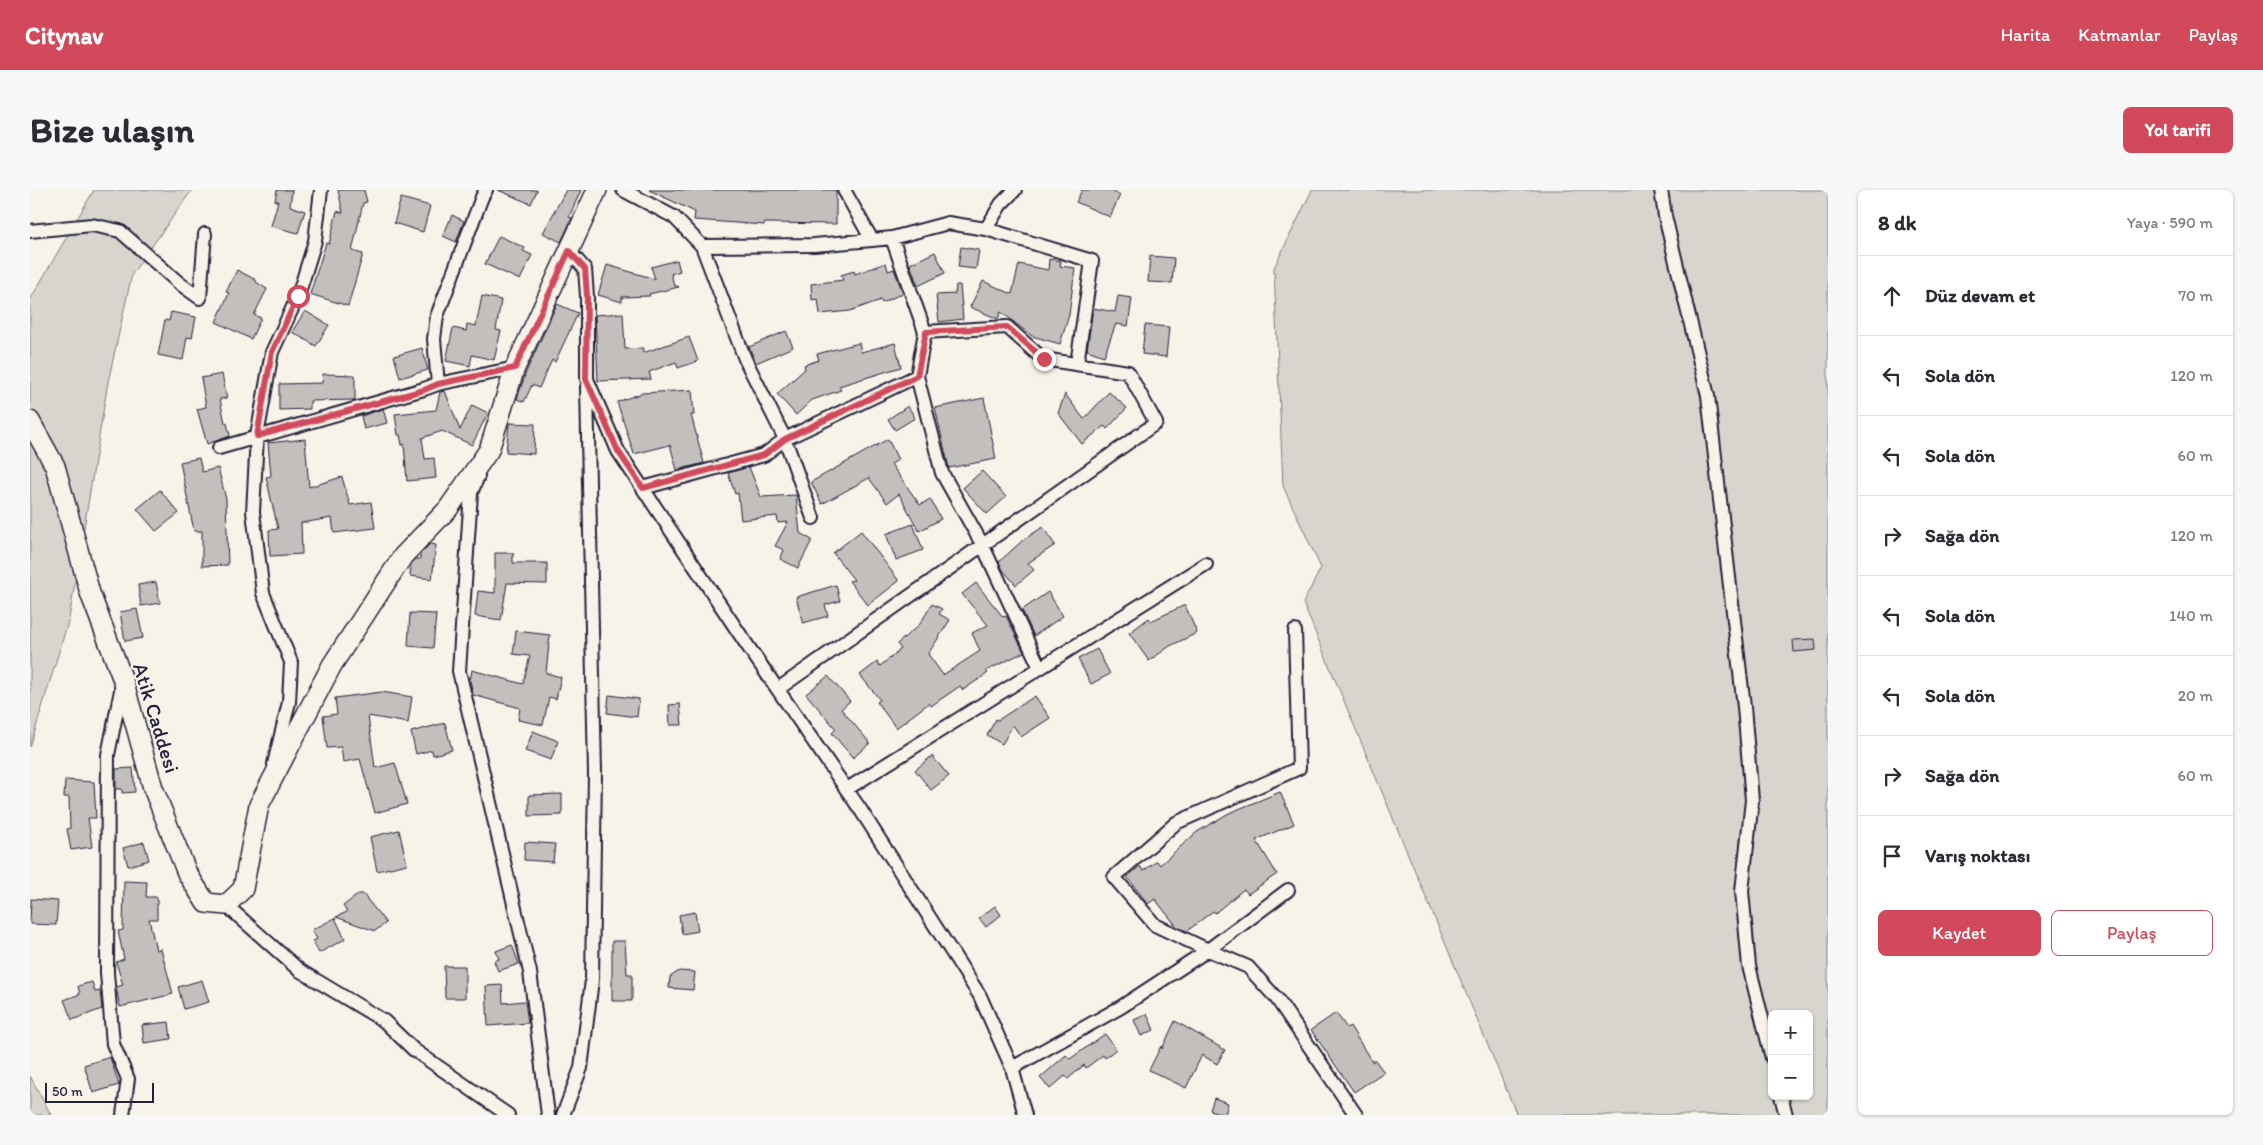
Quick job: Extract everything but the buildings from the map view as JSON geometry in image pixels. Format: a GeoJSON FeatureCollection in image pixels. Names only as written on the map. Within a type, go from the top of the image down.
{"type":"FeatureCollection","features":[{"type":"Feature","properties":{"kind":"street"},"geometry":{"type":"LineString","coordinates":[[268,788],[289,702],[292,662],[263,593],[253,512],[257,436],[272,352],[298,296],[315,241],[321,190]]}},
{"type":"Feature","properties":{"kind":"street"},"geometry":{"type":"LineString","coordinates":[[548,1115],[530,972],[459,671],[471,493],[489,450],[515,368],[598,190]]}},
{"type":"Feature","properties":{"kind":"street"},"geometry":{"type":"LineString","coordinates":[[623,190],[674,217],[702,246],[745,359],[785,439],[813,518]]}},
{"type":"Feature","properties":{"kind":"street"},"geometry":{"type":"LineString","coordinates":[[844,190],[872,240]]}},
{"type":"Feature","properties":{"kind":"street"},"geometry":{"type":"LineString","coordinates":[[986,228],[1001,204],[1015,190]]}},
{"type":"Feature","properties":{"kind":"street"},"geometry":{"type":"LineString","coordinates":[[1662,190],[1665,216],[1708,396],[1744,707],[1752,800],[1742,891],[1749,966],[1771,1055]]}},
{"type":"Feature","properties":{"kind":"street"},"geometry":{"type":"LineString","coordinates":[[438,384],[434,339],[437,316],[480,192]]}},
{"type":"Feature","properties":{"kind":"street"},"geometry":{"type":"LineString","coordinates":[[702,246],[814,245],[872,240],[892,238],[948,223],[986,228],[1092,261],[1077,364]]}},
{"type":"Feature","properties":{"kind":"street"},"geometry":{"type":"LineString","coordinates":[[30,231],[92,226],[120,231],[179,283],[200,298],[205,234]]}},
{"type":"Feature","properties":{"kind":"street"},"geometry":{"type":"LineString","coordinates":[[892,238],[926,332],[917,376],[942,472],[982,544],[1040,668]]}},
{"type":"Feature","properties":{"kind":"street"},"geometry":{"type":"LineString","coordinates":[[562,1115],[581,1068],[592,980],[595,773],[586,379],[587,296],[585,269],[569,251]]}},
{"type":"Feature","properties":{"kind":"street"},"geometry":{"type":"LineString","coordinates":[[778,689],[1156,423],[1128,372],[1044,359],[1007,327],[926,332]]}},
{"type":"Feature","properties":{"kind":"street"},"geometry":{"type":"LineString","coordinates":[[219,448],[424,390],[438,384],[515,368]]}},
{"type":"Feature","properties":{"kind":"street"},"geometry":{"type":"LineString","coordinates":[[643,488],[764,455],[785,439],[917,376]]}},
{"type":"Feature","properties":{"kind":"street"},"geometry":{"type":"LineString","coordinates":[[586,379],[618,451],[847,789],[980,996],[1012,1068],[1025,1115]]}},
{"type":"Feature","properties":{"kind":"street","name":"Atik Caddesi"},"geometry":{"type":"LineString","coordinates":[[30,420],[55,466],[90,593],[123,680],[153,788],[187,873],[206,903],[226,905]]}},
{"type":"Feature","properties":{"kind":"street"},"geometry":{"type":"LineString","coordinates":[[489,450],[448,509],[398,564],[332,665],[259,805],[243,889],[226,905],[299,970],[384,1021],[414,1050],[508,1115]]}},
{"type":"Feature","properties":{"kind":"street"},"geometry":{"type":"LineString","coordinates":[[847,789],[1206,564]]}},
{"type":"Feature","properties":{"kind":"street"},"geometry":{"type":"LineString","coordinates":[[1295,631],[1299,768],[1176,824],[1114,877],[1155,925],[1248,967],[1277,998],[1356,1115]]}},
{"type":"Feature","properties":{"kind":"street"},"geometry":{"type":"LineString","coordinates":[[123,680],[108,755],[107,973],[113,1044],[128,1079],[123,1115]]}},
{"type":"Feature","properties":{"kind":"street"},"geometry":{"type":"LineString","coordinates":[[1012,1068],[1121,1007],[1208,950],[1288,890]]}},
{"type":"Feature","properties":{"kind":"street"},"geometry":{"type":"LineString","coordinates":[[1782,1100],[1786,1115]]}},
{"type":"Feature","properties":{"kind":"shaded area"},"geometry":{"type":"Polygon","coordinates":[[[94,190],[192,190],[132,274],[108,382],[69,619],[30,747],[30,300],[94,190]]]}},
{"type":"Feature","properties":{"kind":"shaded area"},"geometry":{"type":"Polygon","coordinates":[[[1312,190],[1828,190],[1828,1115],[1517,1115],[1303,603],[1321,568],[1283,486],[1274,268],[1312,190]]]}},
{"type":"Feature","properties":{"kind":"shaded area"},"geometry":{"type":"Polygon","coordinates":[[[30,1076],[51,1115],[30,1115],[30,1076]]]}},
{"type":"Feature","properties":{"kind":"route"},"geometry":{"type":"LineString","coordinates":[[298,296],[272,352],[257,436],[424,390],[438,384],[515,368],[569,251],[585,269],[587,296],[586,379],[618,451],[643,488],[764,455],[785,439],[917,376],[926,332],[1007,327],[1044,359]]}}]}
